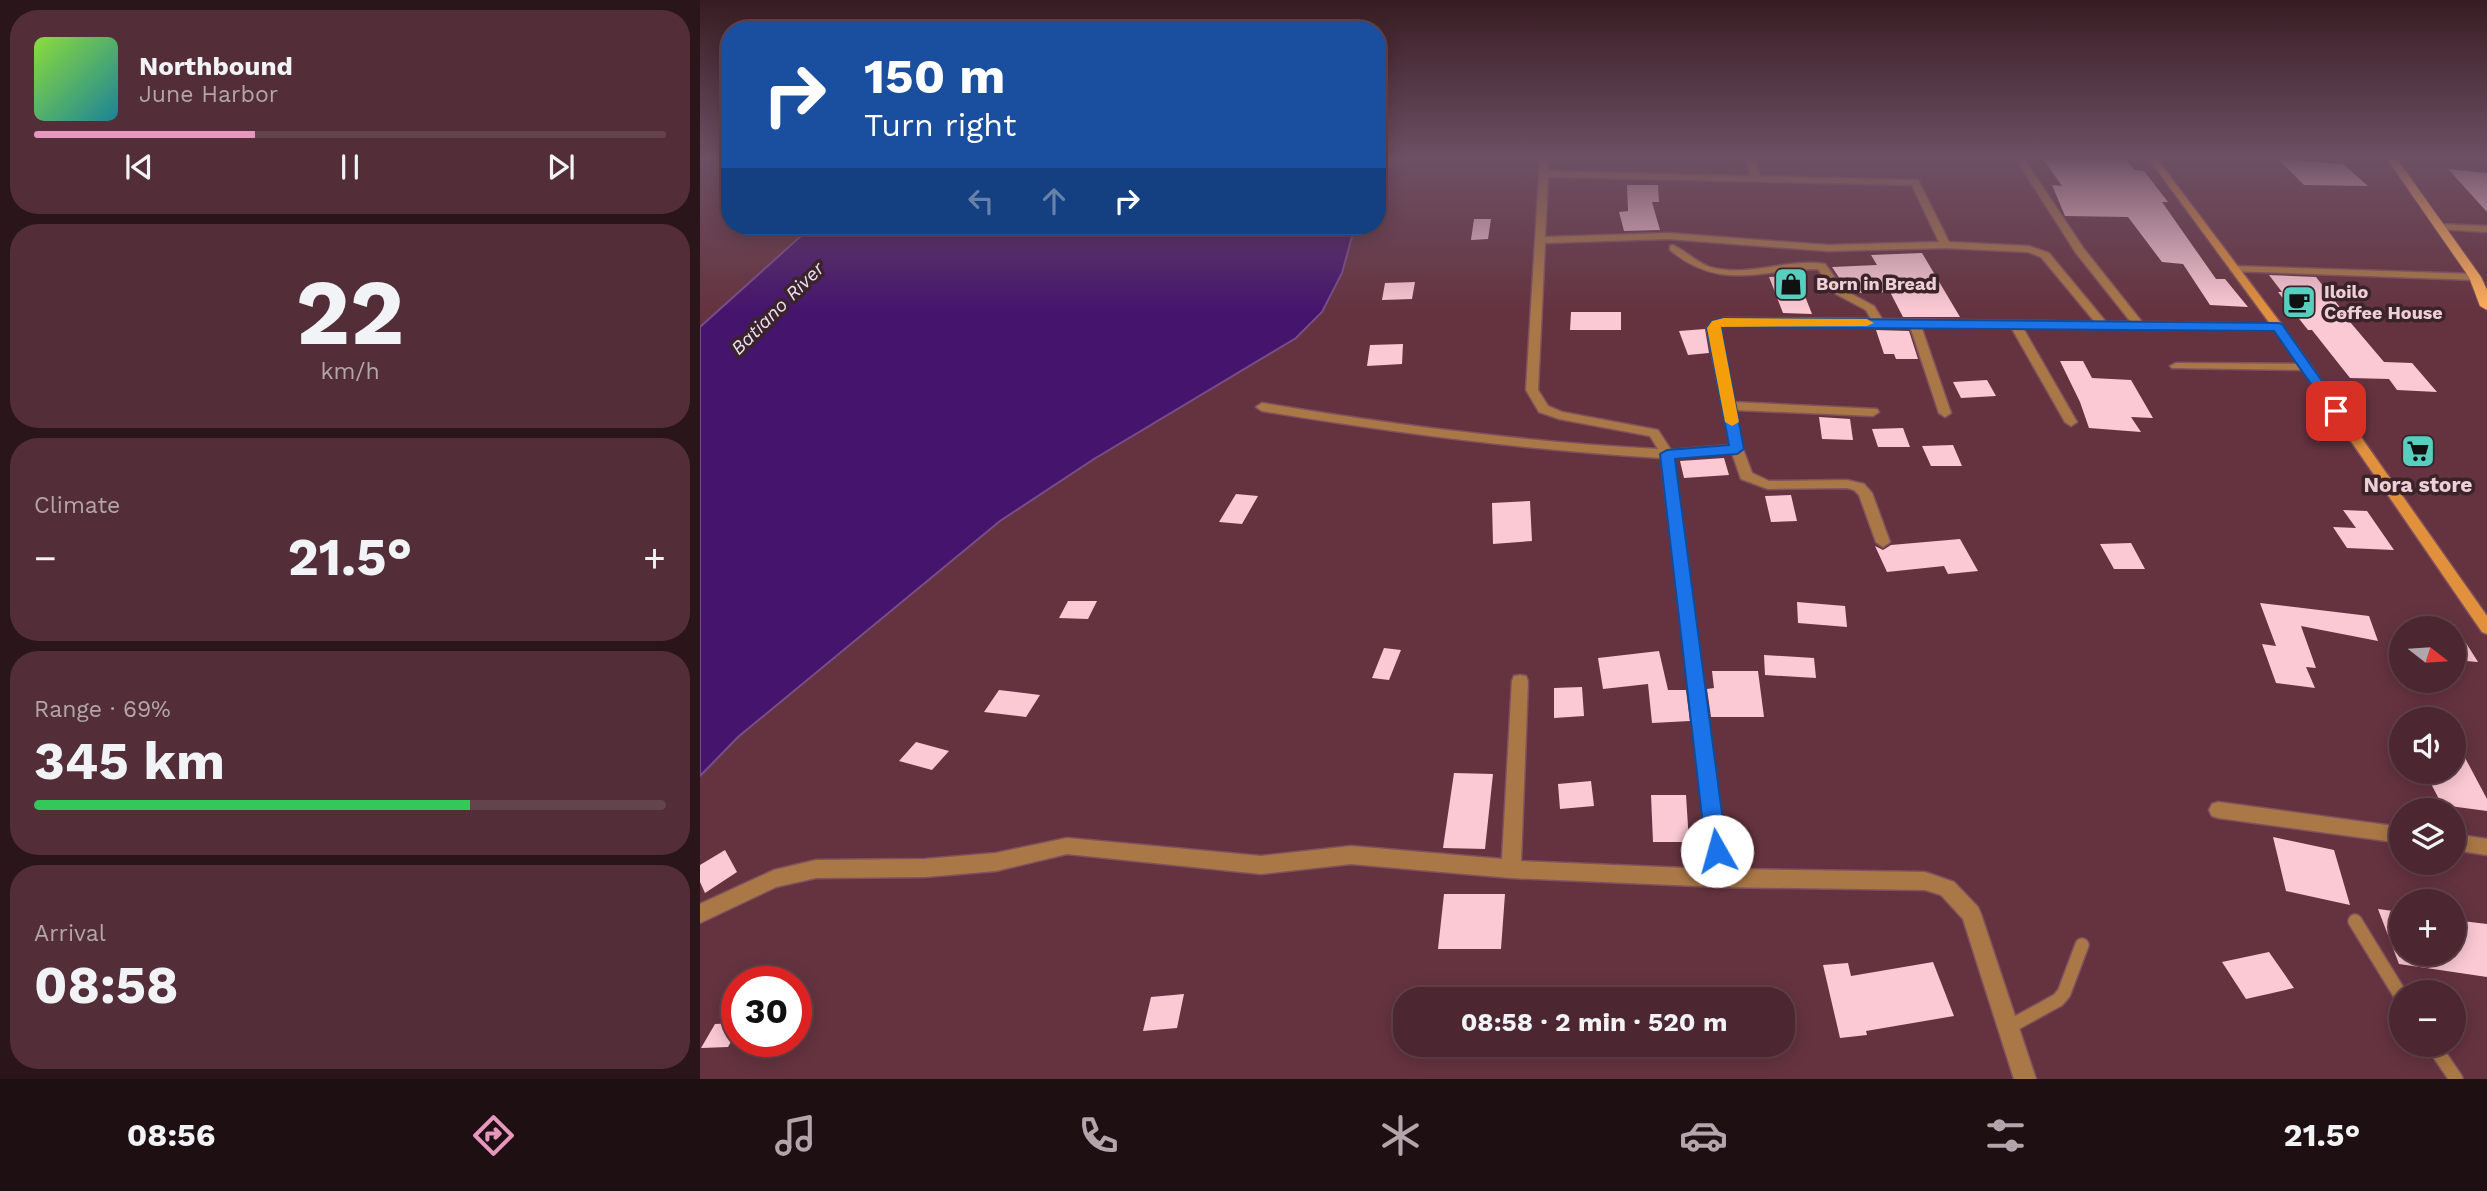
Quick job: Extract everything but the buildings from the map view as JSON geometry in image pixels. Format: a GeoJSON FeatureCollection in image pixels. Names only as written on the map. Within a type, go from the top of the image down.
{"type":"FeatureCollection","features":[{"type":"Feature","properties":{"kind":"main road"},"geometry":{"type":"LineString","coordinates":[[2190,209],[2278,327],[2487,628]]}},
{"type":"Feature","properties":{"kind":"main road"},"geometry":{"type":"LineString","coordinates":[[2426,209],[2475,277],[2487,306]]}},
{"type":"Feature","properties":{"kind":"street"},"geometry":{"type":"LineString","coordinates":[[1543,209],[1532,390],[1536,402],[1543,409],[1559,415],[1654,433],[1667,454],[1720,878]]}},
{"type":"Feature","properties":{"kind":"street"},"geometry":{"type":"LineString","coordinates":[[1928,209],[1945,245]]}},
{"type":"Feature","properties":{"kind":"street"},"geometry":{"type":"LineString","coordinates":[[2053,209],[2080,251],[2138,324]]}},
{"type":"Feature","properties":{"kind":"street"},"geometry":{"type":"LineString","coordinates":[[2439,228],[2487,229]]}},
{"type":"Feature","properties":{"kind":"street"},"geometry":{"type":"LineString","coordinates":[[1542,240],[1668,236],[1828,248],[1945,245],[2039,251],[2103,325]]}},
{"type":"Feature","properties":{"kind":"street"},"geometry":{"type":"LineString","coordinates":[[1673,248],[1703,268],[1726,275],[1821,266],[1840,292],[1870,308],[1878,323]]}},
{"type":"Feature","properties":{"kind":"street"},"geometry":{"type":"LineString","coordinates":[[2235,269],[2475,277]]}},
{"type":"Feature","properties":{"kind":"street"},"geometry":{"type":"LineString","coordinates":[[1883,541],[1865,493],[1859,487],[1847,484],[1768,485],[1746,476],[1737,449],[1713,328],[1717,324],[1724,321],[2278,327]]}},
{"type":"Feature","properties":{"kind":"street"},"geometry":{"type":"LineString","coordinates":[[1914,323],[1945,413]]}},
{"type":"Feature","properties":{"kind":"street"},"geometry":{"type":"LineString","coordinates":[[2015,324],[2071,422]]}},
{"type":"Feature","properties":{"kind":"street"},"geometry":{"type":"LineString","coordinates":[[2176,366],[2306,368]]}},
{"type":"Feature","properties":{"kind":"street"},"geometry":{"type":"LineString","coordinates":[[1729,406],[1873,412]]}},
{"type":"Feature","properties":{"kind":"street"},"geometry":{"type":"LineString","coordinates":[[1262,407],[1352,422],[1562,448],[1667,454],[1737,449]]}},
{"type":"Feature","properties":{"kind":"street"},"geometry":{"type":"LineString","coordinates":[[1511,869],[1520,681]]}},
{"type":"Feature","properties":{"kind":"street"},"geometry":{"type":"LineString","coordinates":[[2218,810],[2389,833]]}},
{"type":"Feature","properties":{"kind":"street"},"geometry":{"type":"LineString","coordinates":[[2466,844],[2487,847]]}},
{"type":"Feature","properties":{"kind":"street"},"geometry":{"type":"LineString","coordinates":[[700,914],[774,879],[816,869],[925,868],[996,862],[1067,846],[1261,865],[1350,855],[1511,869],[1720,878],[1925,881],[1947,888],[1971,914],[2025,1079]]}},
{"type":"Feature","properties":{"kind":"lane"},"geometry":{"type":"LineString","coordinates":[[2355,921],[2391,980]]}},
{"type":"Feature","properties":{"kind":"lane"},"geometry":{"type":"LineString","coordinates":[[2009,1027],[2059,1000],[2082,945]]}},
{"type":"Feature","properties":{"kind":"lane"},"geometry":{"type":"LineString","coordinates":[[2441,1057],[2455,1079]]}},
{"type":"Feature","properties":{"kind":"water","name":"Batiano River"},"geometry":{"type":"Polygon","coordinates":[[[802,235],[1353,235],[1342,273],[1322,312],[1296,338],[1094,459],[1000,521],[738,737],[700,776],[700,327],[802,235]]]}},
{"type":"Feature","properties":{"kind":"slow traffic"},"geometry":{"type":"LineString","coordinates":[[1732,422],[1713,328],[1717,324],[1724,321],[1867,323]]}},
{"type":"Feature","properties":{"kind":"place","name":"Born in Bread"},"geometry":{"type":"Point","coordinates":[1791,284]}},
{"type":"Feature","properties":{"kind":"place","name":"Iloilo Coffee House"},"geometry":{"type":"Point","coordinates":[2299,302]}},
{"type":"Feature","properties":{"kind":"place","name":"Nora store"},"geometry":{"type":"Point","coordinates":[2418,451]}},
{"type":"Feature","properties":{"kind":"route"},"geometry":{"type":"LineString","coordinates":[[1717,851],[1667,454],[1737,449],[1713,328],[1717,324],[1724,321],[2278,327],[2336,411]]}}]}
